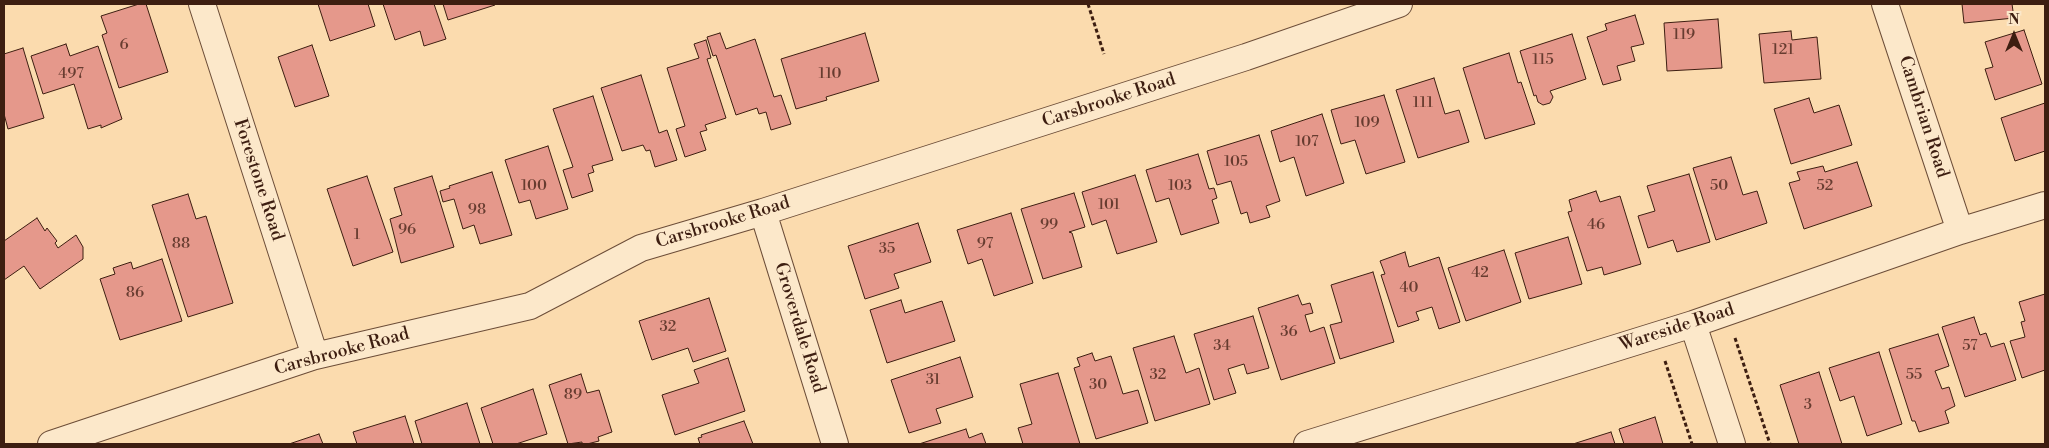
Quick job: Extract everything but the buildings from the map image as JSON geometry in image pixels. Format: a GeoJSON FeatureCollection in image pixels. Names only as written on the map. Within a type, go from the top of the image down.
{"type":"FeatureCollection","features":[{"type":"Feature","properties":{"kind":"street","name":"Forestone Road"},"geometry":{"type":"LineString","coordinates":[[202,4],[315,356]]}},
{"type":"Feature","properties":{"kind":"street","name":"Carsbrooke Road"},"geometry":{"type":"LineString","coordinates":[[51,444],[315,356],[530,306],[641,248],[763,212],[1246,57],[1398,4]]}},
{"type":"Feature","properties":{"kind":"street","name":"Cambrian Road"},"geometry":{"type":"LineString","coordinates":[[1885,4],[1960,231]]}},
{"type":"Feature","properties":{"kind":"street","name":"Wareside Road"},"geometry":{"type":"LineString","coordinates":[[1307,444],[1657,336],[1960,231],[2045,205]]}},
{"type":"Feature","properties":{"kind":"street","name":"Groverdale Road"},"geometry":{"type":"LineString","coordinates":[[763,212],[835,444]]}},
{"type":"Feature","properties":{"kind":"street"},"geometry":{"type":"LineString","coordinates":[[1693,324],[1732,444]]}},
{"type":"Feature","properties":{"kind":"path"},"geometry":{"type":"LineString","coordinates":[[1088,4],[1104,54]]}},
{"type":"Feature","properties":{"kind":"path"},"geometry":{"type":"LineString","coordinates":[[1726,313],[1770,444]]}},
{"type":"Feature","properties":{"kind":"path"},"geometry":{"type":"LineString","coordinates":[[1657,336],[1692,444]]}}]}
